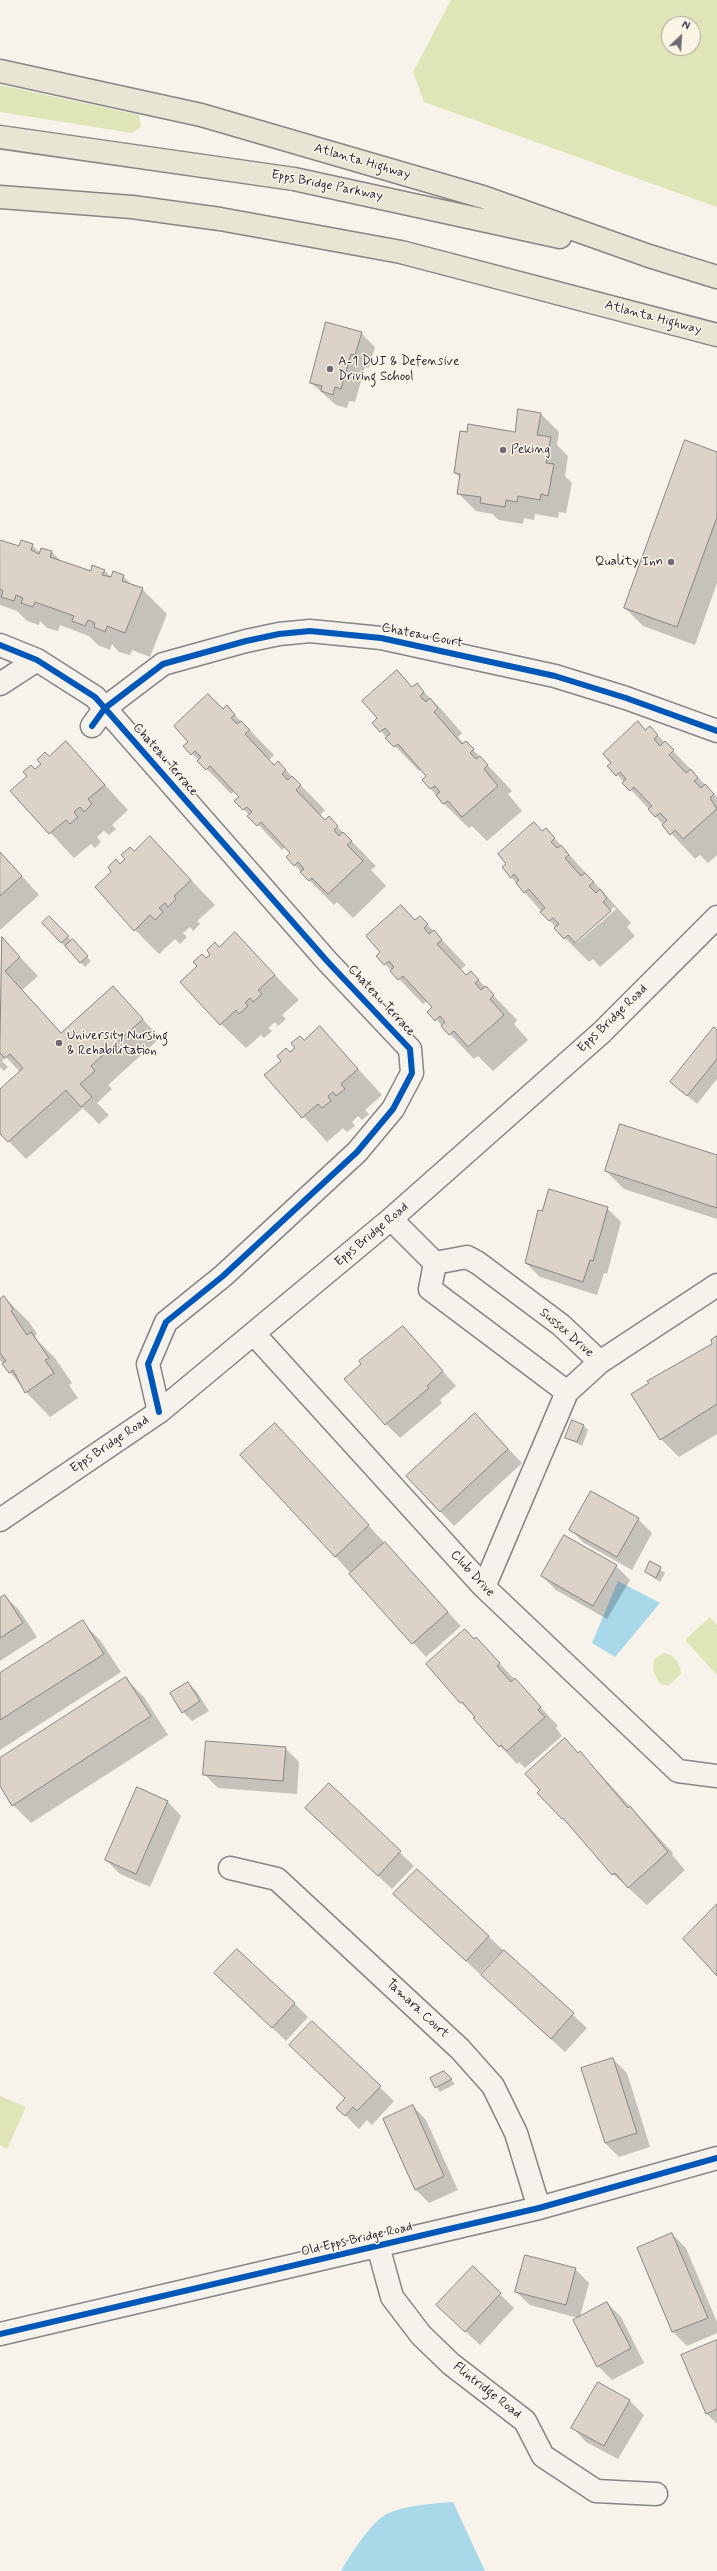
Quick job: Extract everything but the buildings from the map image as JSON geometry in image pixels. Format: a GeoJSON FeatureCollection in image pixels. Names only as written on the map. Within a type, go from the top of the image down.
{"type":"FeatureCollection","features":[{"type":"Feature","properties":{"kind":"main road","name":"Atlanta Highway"},"geometry":{"type":"LineString","coordinates":[[0,71],[202,115],[483,197],[649,256],[717,278]]}},
{"type":"Feature","properties":{"kind":"main road","name":"Epps Bridge Parkway"},"geometry":{"type":"LineString","coordinates":[[0,137],[294,179],[649,256]]}},
{"type":"Feature","properties":{"kind":"main road","name":"Atlanta Highway"},"geometry":{"type":"LineString","coordinates":[[0,197],[132,207],[220,219],[401,252],[717,335]]}},
{"type":"Feature","properties":{"kind":"street","name":"Chateau Court"},"geometry":{"type":"LineString","coordinates":[[92,726],[105,708],[163,664],[266,637],[310,632],[380,638],[555,676],[626,698],[717,731]]}},
{"type":"Feature","properties":{"kind":"street","name":"Chateau Terrace"},"geometry":{"type":"LineString","coordinates":[[0,645],[36,660],[94,697],[327,961],[410,1049],[412,1073],[392,1110],[357,1152],[223,1276],[166,1322],[148,1364],[159,1412]]}},
{"type":"Feature","properties":{"kind":"street"},"geometry":{"type":"LineString","coordinates":[[0,684],[36,660]]}},
{"type":"Feature","properties":{"kind":"street","name":"Epps Bridge Road"},"geometry":{"type":"LineString","coordinates":[[0,1520],[159,1412],[391,1219],[600,1033],[717,917]]}},
{"type":"Feature","properties":{"kind":"street"},"geometry":{"type":"LineString","coordinates":[[391,1219],[435,1263],[430,1289],[567,1392]]}},
{"type":"Feature","properties":{"kind":"street","name":"Sussex Drive"},"geometry":{"type":"LineString","coordinates":[[435,1263],[467,1257],[478,1263],[561,1325],[600,1362],[715,1285]]}},
{"type":"Feature","properties":{"kind":"street","name":"Club Drive"},"geometry":{"type":"LineString","coordinates":[[254,1334],[484,1588],[678,1771],[717,1776]]}},
{"type":"Feature","properties":{"kind":"street"},"geometry":{"type":"LineString","coordinates":[[484,1588],[567,1392],[600,1362]]}},
{"type":"Feature","properties":{"kind":"street","name":"Tamara Court"},"geometry":{"type":"LineString","coordinates":[[230,1868],[277,1879],[460,2049],[493,2086],[516,2133],[539,2208]]}},
{"type":"Feature","properties":{"kind":"street","name":"Old Epps Bridge Road"},"geometry":{"type":"LineString","coordinates":[[0,2334],[539,2208],[717,2158]]}},
{"type":"Feature","properties":{"kind":"street","name":"Flintridge Road"},"geometry":{"type":"LineString","coordinates":[[378,2246],[392,2297],[421,2335],[451,2364],[525,2421],[543,2456],[596,2491],[656,2494]]}},
{"type":"Feature","properties":{"kind":"green space"},"geometry":{"type":"Polygon","coordinates":[[[451,0],[717,0],[717,207],[424,102],[413,72],[451,0]]]}},
{"type":"Feature","properties":{"kind":"green space"},"geometry":{"type":"Polygon","coordinates":[[[0,85],[139,115],[141,127],[132,133],[0,112],[0,85]]]}},
{"type":"Feature","properties":{"kind":"green space"},"geometry":{"type":"Polygon","coordinates":[[[710,1617],[717,1625],[717,1675],[685,1640],[710,1617]]]}},
{"type":"Feature","properties":{"kind":"green space"},"geometry":{"type":"Polygon","coordinates":[[[664,1653],[676,1660],[681,1674],[668,1686],[659,1683],[653,1670],[654,1659],[664,1653]]]}},
{"type":"Feature","properties":{"kind":"green space"},"geometry":{"type":"Polygon","coordinates":[[[0,2096],[26,2107],[7,2149],[0,2145],[0,2096]]]}},
{"type":"Feature","properties":{"kind":"water"},"geometry":{"type":"Polygon","coordinates":[[[618,1581],[660,1603],[615,1657],[592,1643],[618,1581]]]}},
{"type":"Feature","properties":{"kind":"water"},"geometry":{"type":"Polygon","coordinates":[[[453,2502],[485,2571],[341,2571],[367,2532],[379,2519],[385,2515],[408,2507],[453,2502]]]}},
{"type":"Feature","properties":{"kind":"cycle path"},"geometry":{"type":"LineString","coordinates":[[92,726],[105,708],[163,664],[246,641],[279,634],[310,631],[381,638],[555,676],[626,698],[717,731]]}},
{"type":"Feature","properties":{"kind":"cycle path"},"geometry":{"type":"LineString","coordinates":[[0,645],[37,660],[95,697],[327,961],[410,1049],[412,1073],[393,1109],[357,1152],[223,1276],[166,1322],[148,1364],[159,1412]]}},
{"type":"Feature","properties":{"kind":"cycle path"},"geometry":{"type":"LineString","coordinates":[[0,2334],[539,2208],[717,2158]]}},
{"type":"Feature","properties":{"kind":"place","name":"A-1 DUI & Defensive Driving School"},"geometry":{"type":"Point","coordinates":[330,369]}},
{"type":"Feature","properties":{"kind":"place","name":"Peking"},"geometry":{"type":"Point","coordinates":[503,450]}},
{"type":"Feature","properties":{"kind":"place","name":"Quality Inn"},"geometry":{"type":"Point","coordinates":[671,562]}},
{"type":"Feature","properties":{"kind":"place","name":"University Nursing & Rehabilitation"},"geometry":{"type":"Point","coordinates":[59,1043]}}]}
